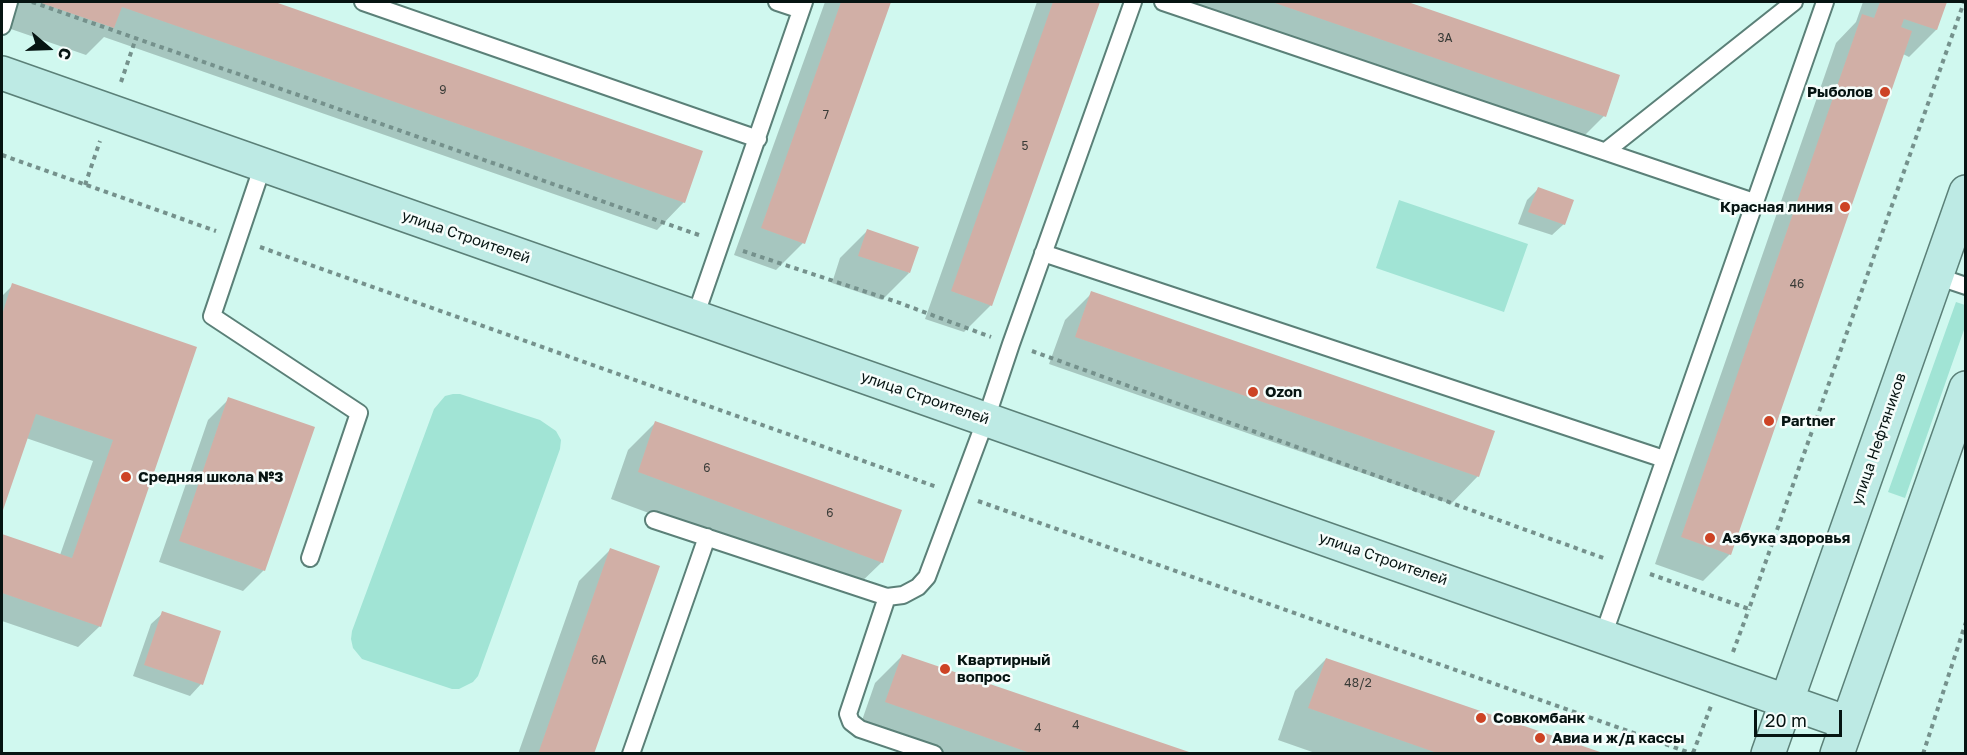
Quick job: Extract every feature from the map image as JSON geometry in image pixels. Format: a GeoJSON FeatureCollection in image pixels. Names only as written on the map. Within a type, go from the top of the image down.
{"type":"FeatureCollection","features":[{"type":"Feature","properties":{"kind":"main road","name":"улица Строителей"},"geometry":{"type":"LineString","coordinates":[[2,73],[1848,723]]}},
{"type":"Feature","properties":{"kind":"main road","name":"улица Нефтяников"},"geometry":{"type":"LineString","coordinates":[[1768,753],[1951,281],[1965,192]]}},
{"type":"Feature","properties":{"kind":"main road"},"geometry":{"type":"LineString","coordinates":[[1837,753],[1965,388]]}},
{"type":"Feature","properties":{"kind":"lane"},"geometry":{"type":"LineString","coordinates":[[2,26],[9,2]]}},
{"type":"Feature","properties":{"kind":"lane"},"geometry":{"type":"LineString","coordinates":[[363,2],[758,139]]}},
{"type":"Feature","properties":{"kind":"lane"},"geometry":{"type":"LineString","coordinates":[[696,317],[803,6],[777,2]]}},
{"type":"Feature","properties":{"kind":"lane"},"geometry":{"type":"LineString","coordinates":[[654,519],[887,597],[903,595],[918,587],[927,577],[986,419],[1133,2]]}},
{"type":"Feature","properties":{"kind":"lane"},"geometry":{"type":"LineString","coordinates":[[1163,2],[1754,202]]}},
{"type":"Feature","properties":{"kind":"lane"},"geometry":{"type":"LineString","coordinates":[[1606,151],[1794,2]]}},
{"type":"Feature","properties":{"kind":"lane"},"geometry":{"type":"LineString","coordinates":[[1603,636],[1825,2]]}},
{"type":"Feature","properties":{"kind":"lane"},"geometry":{"type":"LineString","coordinates":[[263,165],[212,316],[359,413],[310,558]]}},
{"type":"Feature","properties":{"kind":"lane"},"geometry":{"type":"LineString","coordinates":[[1043,253],[1664,459]]}},
{"type":"Feature","properties":{"kind":"lane"},"geometry":{"type":"LineString","coordinates":[[631,753],[707,537]]}},
{"type":"Feature","properties":{"kind":"lane"},"geometry":{"type":"LineString","coordinates":[[887,597],[848,714],[851,722],[860,729],[934,753]]}},
{"type":"Feature","properties":{"kind":"path"},"geometry":{"type":"LineString","coordinates":[[2,155],[1693,753]]}},
{"type":"Feature","properties":{"kind":"path"},"geometry":{"type":"LineString","coordinates":[[1923,753],[1965,622]]}},
{"type":"Feature","properties":{"kind":"green space"},"geometry":{"type":"Polygon","coordinates":[[[1399,200],[1528,244],[1504,312],[1376,268],[1399,200]]]}},
{"type":"Feature","properties":{"kind":"green space"},"geometry":{"type":"Polygon","coordinates":[[[1956,302],[1965,305],[1965,327],[1905,498],[1888,492],[1956,302]]]}},
{"type":"Feature","properties":{"kind":"green space"},"geometry":{"type":"Polygon","coordinates":[[[460,394],[540,420],[556,431],[561,440],[560,449],[478,676],[473,682],[459,689],[452,689],[362,659],[353,648],[351,639],[434,409],[445,396],[460,394]]]}},
{"type":"Feature","properties":{"kind":"building"},"geometry":{"type":"Polygon","coordinates":[[[38,2],[275,2],[703,151],[685,203],[122,7],[114,28],[38,2]]]}},
{"type":"Feature","properties":{"kind":"building"},"geometry":{"type":"Polygon","coordinates":[[[841,2],[891,2],[805,244],[761,228],[841,2]]]}},
{"type":"Feature","properties":{"kind":"building"},"geometry":{"type":"Polygon","coordinates":[[[1053,2],[1100,2],[992,306],[951,291],[1053,2]]]}},
{"type":"Feature","properties":{"kind":"building"},"geometry":{"type":"Polygon","coordinates":[[[1272,2],[1408,2],[1620,75],[1606,117],[1272,2]]]}},
{"type":"Feature","properties":{"kind":"building"},"geometry":{"type":"Polygon","coordinates":[[[1880,2],[1947,2],[1937,30],[1904,19],[1901,27],[1912,31],[1731,555],[1681,537],[1862,14],[1874,18],[1880,2]]]}},
{"type":"Feature","properties":{"kind":"building"},"geometry":{"type":"Polygon","coordinates":[[[1538,187],[1574,200],[1565,225],[1528,212],[1538,187]]]}},
{"type":"Feature","properties":{"kind":"building"},"geometry":{"type":"Polygon","coordinates":[[[867,229],[919,247],[910,273],[858,256],[867,229]]]}},
{"type":"Feature","properties":{"kind":"building","name":"Средняя школа №3"},"geometry":{"type":"Polygon","coordinates":[[[12,283],[197,347],[101,627],[2,593],[2,534],[72,558],[113,440],[36,414],[2,513],[2,315],[12,283]]]}},
{"type":"Feature","properties":{"kind":"building"},"geometry":{"type":"Polygon","coordinates":[[[1091,291],[1495,431],[1479,477],[1075,337],[1091,291]]]}},
{"type":"Feature","properties":{"kind":"building"},"geometry":{"type":"Polygon","coordinates":[[[228,397],[315,427],[265,571],[179,541],[228,397]]]}},
{"type":"Feature","properties":{"kind":"building"},"geometry":{"type":"Polygon","coordinates":[[[655,421],[902,510],[883,563],[638,472],[655,421]]]}},
{"type":"Feature","properties":{"kind":"building"},"geometry":{"type":"Polygon","coordinates":[[[610,548],[660,566],[594,754],[538,754],[610,548]]]}},
{"type":"Feature","properties":{"kind":"building"},"geometry":{"type":"Polygon","coordinates":[[[162,611],[221,631],[203,685],[144,665],[162,611]]]}},
{"type":"Feature","properties":{"kind":"building"},"geometry":{"type":"Polygon","coordinates":[[[902,654],[1192,754],[1033,754],[885,702],[902,654]]]}},
{"type":"Feature","properties":{"kind":"building"},"geometry":{"type":"Polygon","coordinates":[[[1326,658],[1603,754],[1440,754],[1308,708],[1326,658]]]}},
{"type":"Feature","properties":{"kind":"place","name":"Рыболов"},"geometry":{"type":"Point","coordinates":[1885,92]}},
{"type":"Feature","properties":{"kind":"place","name":"Красная линия"},"geometry":{"type":"Point","coordinates":[1845,207]}},
{"type":"Feature","properties":{"kind":"place","name":"Ozon"},"geometry":{"type":"Point","coordinates":[1253,392]}},
{"type":"Feature","properties":{"kind":"place","name":"Partner"},"geometry":{"type":"Point","coordinates":[1769,421]}},
{"type":"Feature","properties":{"kind":"place","name":"Средняя школа №3"},"geometry":{"type":"Point","coordinates":[126,477]}},
{"type":"Feature","properties":{"kind":"place","name":"Азбука здоровья"},"geometry":{"type":"Point","coordinates":[1710,538]}},
{"type":"Feature","properties":{"kind":"place","name":"Квартирный вопрос"},"geometry":{"type":"Point","coordinates":[945,669]}},
{"type":"Feature","properties":{"kind":"place","name":"Совкомбанк"},"geometry":{"type":"Point","coordinates":[1481,718]}},
{"type":"Feature","properties":{"kind":"place","name":"Авиа и ж/д кассы"},"geometry":{"type":"Point","coordinates":[1540,738]}}]}
